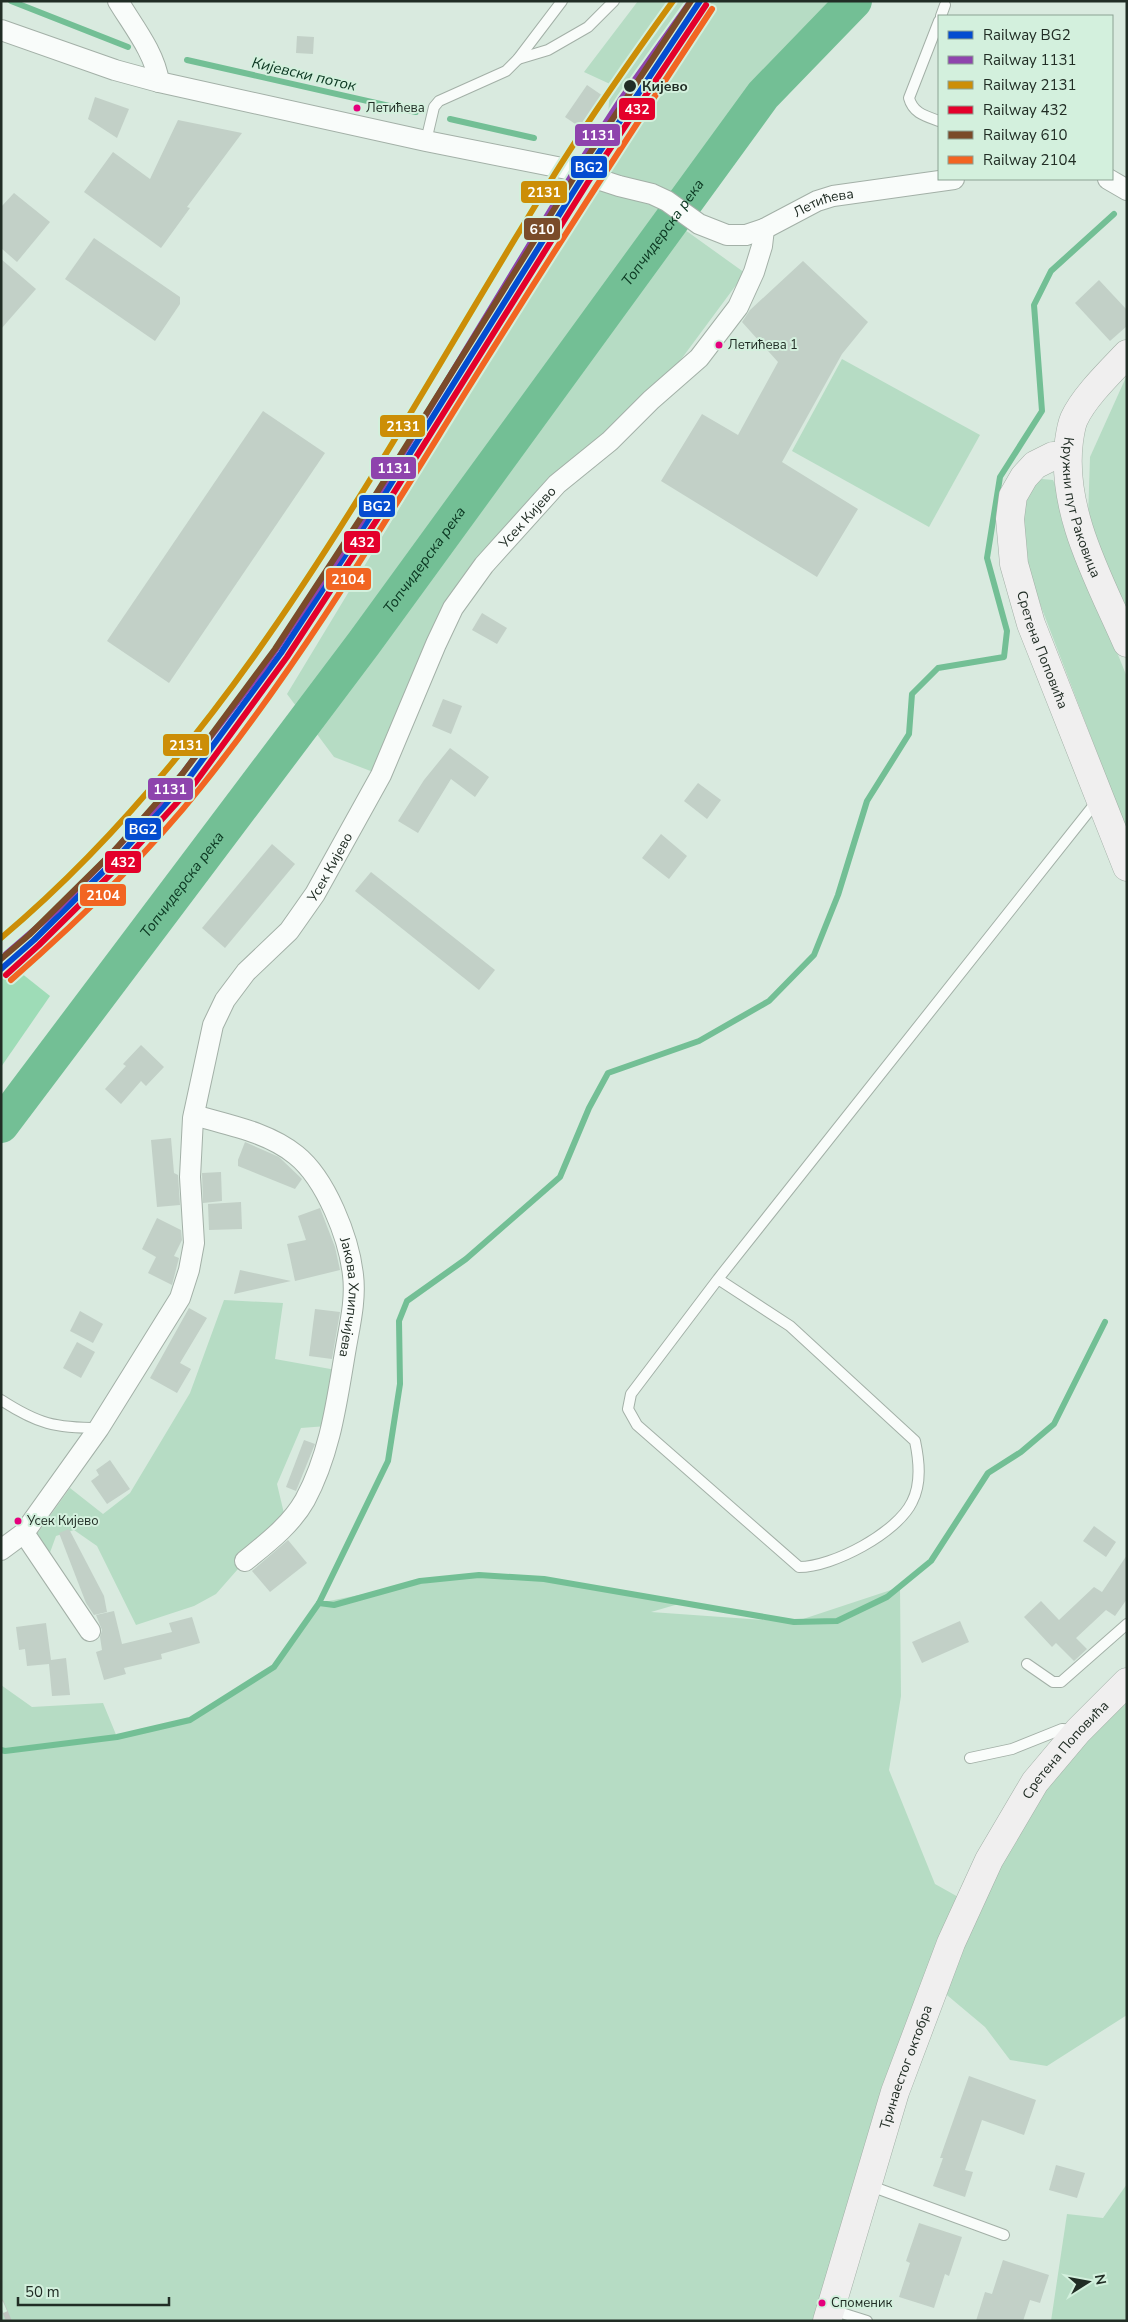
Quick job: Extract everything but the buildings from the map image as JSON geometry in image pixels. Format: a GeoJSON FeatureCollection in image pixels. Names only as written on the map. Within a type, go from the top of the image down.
{"type":"FeatureCollection","features":[{"type":"Feature","properties":{"kind":"street"},"geometry":{"type":"LineString","coordinates":[[118,1],[152,58],[158,70],[159,82]]}},
{"type":"Feature","properties":{"kind":"street"},"geometry":{"type":"LineString","coordinates":[[1,30],[115,70],[159,82],[426,141]]}},
{"type":"Feature","properties":{"kind":"street","name":"Летићева"},"geometry":{"type":"LineString","coordinates":[[426,141],[567,169],[619,186],[652,194],[667,201],[700,224],[727,235],[746,235],[764,229],[817,201],[833,196],[947,180]]}},
{"type":"Feature","properties":{"kind":"street"},"geometry":{"type":"LineString","coordinates":[[1110,180],[1127,190]]}},
{"type":"Feature","properties":{"kind":"street","name":"Усек Кијево"},"geometry":{"type":"LineString","coordinates":[[1,1550],[24,1533],[99,1428],[180,1298],[190,1270],[194,1243],[190,1148],[194,1115],[213,1024],[225,1000],[246,972],[289,931],[315,894],[381,775],[453,608],[484,565],[557,484],[610,441],[651,400],[699,358],[738,307],[754,272],[762,246],[764,229]]}},
{"type":"Feature","properties":{"kind":"street","name":"Кружни пут Раковица"},"geometry":{"type":"LineString","coordinates":[[1127,354],[1079,410],[1073,421],[1067,456],[1069,485],[1078,521],[1087,549],[1127,644]]}},
{"type":"Feature","properties":{"kind":"street","name":"Сретена Поповића"},"geometry":{"type":"LineString","coordinates":[[1067,456],[1045,459],[1035,465],[1024,477],[1013,496],[1010,519],[1014,564],[1028,615],[1127,866]]}},
{"type":"Feature","properties":{"kind":"street","name":"Јакова Хлипчијева"},"geometry":{"type":"LineString","coordinates":[[194,1115],[276,1141],[297,1155],[313,1173],[331,1204],[342,1229],[354,1276],[351,1313],[336,1406],[326,1453],[305,1501],[287,1526],[245,1561]]}},
{"type":"Feature","properties":{"kind":"street"},"geometry":{"type":"LineString","coordinates":[[24,1533],[90,1631]]}},
{"type":"Feature","properties":{"kind":"street","name":"Сретена Поповића"},"geometry":{"type":"LineString","coordinates":[[1010,1823],[1034,1782],[1078,1731],[1127,1682]]}},
{"type":"Feature","properties":{"kind":"street","name":"Тринаестог октобра"},"geometry":{"type":"LineString","coordinates":[[828,2315],[895,2092],[951,1943],[989,1860],[1010,1823]]}},
{"type":"Feature","properties":{"kind":"lane"},"geometry":{"type":"LineString","coordinates":[[426,141],[434,107],[439,101],[506,71],[518,60],[562,1]]}},
{"type":"Feature","properties":{"kind":"lane"},"geometry":{"type":"LineString","coordinates":[[518,60],[548,50],[588,27],[614,1]]}},
{"type":"Feature","properties":{"kind":"lane"},"geometry":{"type":"LineString","coordinates":[[941,15],[945,5]]}},
{"type":"Feature","properties":{"kind":"lane"},"geometry":{"type":"LineString","coordinates":[[938,23],[909,98],[911,108],[938,122]]}},
{"type":"Feature","properties":{"kind":"lane"},"geometry":{"type":"LineString","coordinates":[[718,1278],[790,1326],[915,1441],[920,1464],[913,1500],[901,1520],[868,1543],[814,1567],[799,1566],[637,1425],[628,1409],[631,1394],[718,1278],[1100,799]]}},
{"type":"Feature","properties":{"kind":"lane"},"geometry":{"type":"LineString","coordinates":[[1,1400],[23,1414],[46,1424],[67,1428],[99,1428]]}},
{"type":"Feature","properties":{"kind":"lane"},"geometry":{"type":"LineString","coordinates":[[1027,1664],[1053,1682],[1062,1682],[1127,1624]]}},
{"type":"Feature","properties":{"kind":"lane"},"geometry":{"type":"LineString","coordinates":[[970,1758],[1020,1746],[1062,1729],[1071,1728],[1078,1731]]}},
{"type":"Feature","properties":{"kind":"lane"},"geometry":{"type":"LineString","coordinates":[[867,2185],[1004,2235]]}},
{"type":"Feature","properties":{"kind":"lane"},"geometry":{"type":"LineString","coordinates":[[828,2315],[867,2321]]}},
{"type":"Feature","properties":{"kind":"green space"},"geometry":{"type":"Polygon","coordinates":[[[638,1],[842,1],[799,40],[667,217],[745,273],[651,400],[557,484],[453,608],[381,775],[334,757],[287,694],[605,168],[610,84],[584,72],[638,1]]]}},
{"type":"Feature","properties":{"kind":"green space"},"geometry":{"type":"Polygon","coordinates":[[[842,359],[980,435],[929,527],[792,451],[842,359]]]}},
{"type":"Feature","properties":{"kind":"green space"},"geometry":{"type":"Polygon","coordinates":[[[1127,375],[1127,643],[1087,549],[1090,457],[1127,375]]]}},
{"type":"Feature","properties":{"kind":"green space"},"geometry":{"type":"Polygon","coordinates":[[[1042,479],[1053,480],[1059,493],[1071,539],[1127,677],[1127,831],[1024,562],[1022,521],[1025,499],[1032,484],[1042,479]]]}},
{"type":"Feature","properties":{"kind":"green space"},"geometry":{"type":"Polygon","coordinates":[[[1,957],[50,996],[1,1067],[1,957]]]}},
{"type":"Feature","properties":{"kind":"green space"},"geometry":{"type":"Polygon","coordinates":[[[224,1300],[283,1303],[275,1359],[336,1370],[327,1426],[301,1428],[277,1484],[287,1526],[245,1561],[216,1594],[194,1606],[136,1625],[97,1546],[74,1530],[56,1536],[48,1558],[34,1538],[70,1488],[103,1514],[130,1493],[190,1393],[224,1300]]]}},
{"type":"Feature","properties":{"kind":"green space"},"geometry":{"type":"Polygon","coordinates":[[[479,1575],[560,1582],[682,1603],[651,1612],[794,1622],[900,1587],[901,1696],[889,1770],[935,1884],[969,1903],[989,1860],[1127,1682],[1127,2015],[1047,2066],[1010,2060],[985,2027],[935,1985],[827,2321],[1,2321],[1,1685],[32,1707],[103,1703],[117,1737],[190,1720],[274,1667],[319,1603],[399,1587],[479,1575]]]}},
{"type":"Feature","properties":{"kind":"green space"},"geometry":{"type":"Polygon","coordinates":[[[1127,2184],[1127,2321],[1051,2321],[1067,2214],[1103,2218],[1127,2184]]]}},
{"type":"Feature","properties":{"kind":"waterway","name":"Кијевски поток"},"geometry":{"type":"LineString","coordinates":[[11,1],[128,47]]}},
{"type":"Feature","properties":{"kind":"waterway","name":"Топчидерска река"},"geometry":{"type":"LineString","coordinates":[[1,1125],[364,643],[763,95],[854,1]]}},
{"type":"Feature","properties":{"kind":"waterway","name":"Кијевски поток"},"geometry":{"type":"LineString","coordinates":[[187,60],[416,112]]}},
{"type":"Feature","properties":{"kind":"waterway","name":"Кијевски поток"},"geometry":{"type":"LineString","coordinates":[[450,119],[534,138]]}},
{"type":"Feature","properties":{"kind":"waterway"},"geometry":{"type":"LineString","coordinates":[[1105,1322],[1054,1424],[1021,1452],[988,1473],[931,1561],[887,1597],[837,1621],[794,1622],[544,1579],[479,1575],[420,1581],[334,1605],[319,1603],[388,1461],[400,1384],[399,1321],[407,1301],[466,1259],[560,1177],[589,1108],[608,1073],[699,1041],[769,1001],[814,955],[838,895],[867,801],[909,734],[912,694],[938,668],[1004,657],[1007,631],[987,558],[1000,477],[1042,411],[1034,305],[1051,271],[1114,214]]}},
{"type":"Feature","properties":{"kind":"waterway"},"geometry":{"type":"LineString","coordinates":[[1,1750],[117,1737],[190,1720],[274,1667],[319,1603]]}},
{"type":"Feature","properties":{"kind":"railway"},"geometry":{"type":"LineString","coordinates":[[1,2302],[9,2321]]}},
{"type":"Feature","properties":{"kind":"rail line","name":"2131"},"geometry":{"type":"LineString","coordinates":[[1,938],[89,856],[169,767],[242,673],[310,574],[375,472],[561,164],[673,1]]}},
{"type":"Feature","properties":{"kind":"rail line","name":"610"},"geometry":{"type":"LineString","coordinates":[[1,959],[29,935],[113,852],[183,773],[275,649],[366,510],[578,171],[691,1]]}},
{"type":"Feature","properties":{"kind":"rail line","name":"BG2"},"geometry":{"type":"LineString","coordinates":[[1,969],[34,940],[118,857],[189,778],[281,653],[372,514],[584,175],[700,1]]}},
{"type":"Feature","properties":{"kind":"rail line","name":"1131"},"geometry":{"type":"LineString","coordinates":[[6,954],[57,910],[159,804],[262,670],[349,542],[573,173],[621,99],[688,5]]}},
{"type":"Feature","properties":{"kind":"rail line","name":"432"},"geometry":{"type":"LineString","coordinates":[[6,975],[123,862],[195,783],[287,657],[378,518],[590,179],[706,5]]}},
{"type":"Feature","properties":{"kind":"rail line","name":"2104"},"geometry":{"type":"LineString","coordinates":[[11,980],[85,912],[158,838],[238,740],[340,592],[558,246],[712,9]]}},
{"type":"Feature","properties":{"kind":"place","name":"Кијево"},"geometry":{"type":"Point","coordinates":[630,86]}},
{"type":"Feature","properties":{"kind":"place","name":"Летићева"},"geometry":{"type":"Point","coordinates":[357,108]}},
{"type":"Feature","properties":{"kind":"place","name":"Летићева 1"},"geometry":{"type":"Point","coordinates":[719,345]}},
{"type":"Feature","properties":{"kind":"place","name":"Усек Кијево"},"geometry":{"type":"Point","coordinates":[18,1521]}},
{"type":"Feature","properties":{"kind":"place","name":"Споменик"},"geometry":{"type":"Point","coordinates":[822,2303]}}]}
